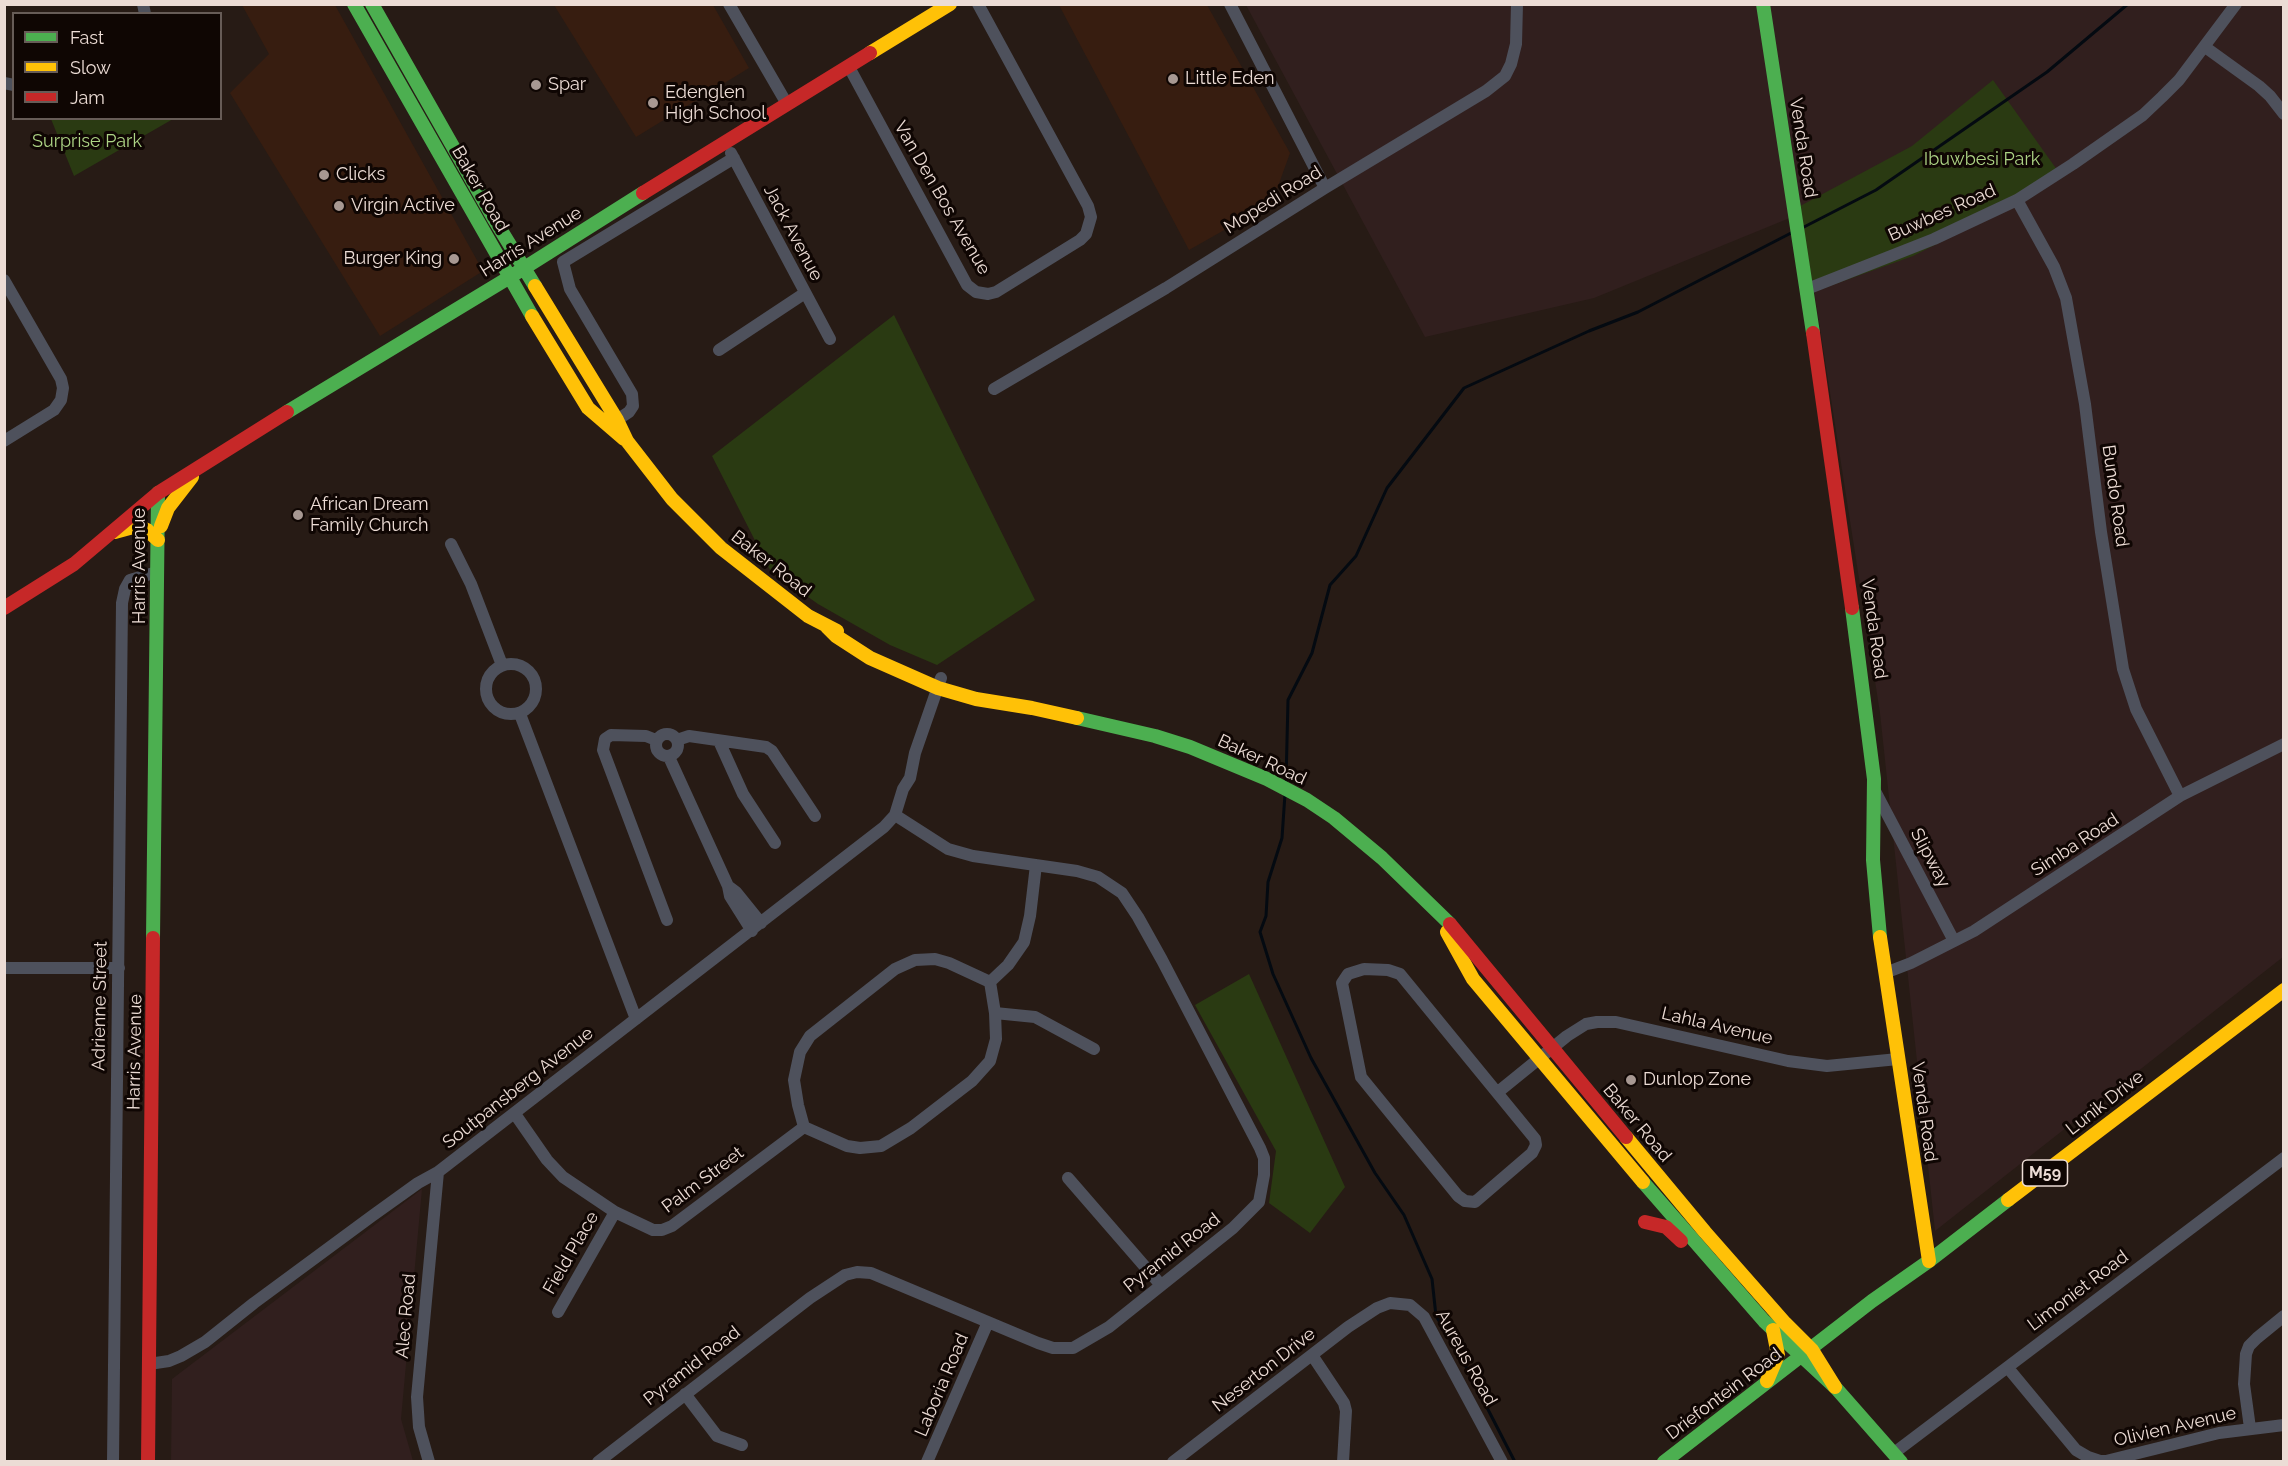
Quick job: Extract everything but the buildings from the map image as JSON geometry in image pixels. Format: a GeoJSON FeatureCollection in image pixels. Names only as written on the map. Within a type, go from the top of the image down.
{"type":"FeatureCollection","features":[{"type":"Feature","properties":{"kind":"main road","name":"Baker Road"},"geometry":{"type":"LineString","coordinates":[[354,4],[510,277],[588,408],[627,441]]}},
{"type":"Feature","properties":{"kind":"main road","name":"Baker Road"},"geometry":{"type":"LineString","coordinates":[[372,4],[523,268],[627,441],[672,499],[721,548],[785,599],[870,658],[939,683],[1032,708],[1155,736],[1190,747],[1268,779],[1334,818],[1359,838],[1439,915],[1497,980],[1806,1354]]}},
{"type":"Feature","properties":{"kind":"main road","name":"Harris Avenue"},"geometry":{"type":"LineString","coordinates":[[148,1461],[158,493],[950,4]]}},
{"type":"Feature","properties":{"kind":"main road","name":"Venda Road"},"geometry":{"type":"LineString","coordinates":[[1763,4],[1807,289],[1865,694],[1874,791],[1875,888],[1885,973],[1929,1260]]}},
{"type":"Feature","properties":{"kind":"main road"},"geometry":{"type":"LineString","coordinates":[[109,535],[137,526],[147,530],[158,539],[168,508],[200,465]]}},
{"type":"Feature","properties":{"kind":"main road"},"geometry":{"type":"LineString","coordinates":[[4,608],[55,577],[158,493]]}},
{"type":"Feature","properties":{"kind":"main road","name":"Baker Road"},"geometry":{"type":"LineString","coordinates":[[1439,915],[1473,979],[1539,1059],[1723,1275],[1773,1330],[1806,1354]]}},
{"type":"Feature","properties":{"kind":"main road","name":"Lunik Drive"},"geometry":{"type":"LineString","coordinates":[[1806,1354],[1872,1301],[2283,990]]}},
{"type":"Feature","properties":{"kind":"main road"},"geometry":{"type":"LineString","coordinates":[[1645,1222],[1666,1227],[1701,1263],[1723,1275]]}},
{"type":"Feature","properties":{"kind":"main road"},"geometry":{"type":"LineString","coordinates":[[1767,1383],[1778,1355],[1773,1330]]}},
{"type":"Feature","properties":{"kind":"main road"},"geometry":{"type":"LineString","coordinates":[[1806,1354],[1898,1457]]}},
{"type":"Feature","properties":{"kind":"main road","name":"Driefontein Road"},"geometry":{"type":"LineString","coordinates":[[1664,1461],[1806,1354]]}},
{"type":"Feature","properties":{"kind":"street"},"geometry":{"type":"LineString","coordinates":[[729,4],[787,104]]}},
{"type":"Feature","properties":{"kind":"street","name":"Van Den Bos Avenue"},"geometry":{"type":"LineString","coordinates":[[849,67],[967,285],[976,292],[988,294],[996,292],[1080,240],[1086,234],[1091,217],[1088,206],[978,4]]}},
{"type":"Feature","properties":{"kind":"street"},"geometry":{"type":"LineString","coordinates":[[1230,4],[1325,188]]}},
{"type":"Feature","properties":{"kind":"street","name":"Mopedi Road"},"geometry":{"type":"LineString","coordinates":[[994,389],[1166,288],[1325,188],[1486,91],[1505,76],[1511,64],[1516,44],[1517,4]]}},
{"type":"Feature","properties":{"kind":"street","name":"Buwbes Road"},"geometry":{"type":"LineString","coordinates":[[1807,289],[1934,239],[2017,200],[2143,115],[2179,80],[2236,4]]}},
{"type":"Feature","properties":{"kind":"street"},"geometry":{"type":"LineString","coordinates":[[2205,47],[2265,91],[2283,114]]}},
{"type":"Feature","properties":{"kind":"street","name":"Jack Avenue"},"geometry":{"type":"LineString","coordinates":[[725,143],[830,339]]}},
{"type":"Feature","properties":{"kind":"street"},"geometry":{"type":"LineString","coordinates":[[616,420],[629,412],[633,406],[632,394],[570,289],[563,262],[734,158]]}},
{"type":"Feature","properties":{"kind":"street","name":"Bundo Road"},"geometry":{"type":"LineString","coordinates":[[2017,200],[2054,267],[2066,298],[2085,404],[2101,532],[2123,669],[2136,709],[2180,796]]}},
{"type":"Feature","properties":{"kind":"street"},"geometry":{"type":"LineString","coordinates":[[4,280],[61,378],[63,393],[60,403],[54,410],[4,441]]}},
{"type":"Feature","properties":{"kind":"street"},"geometry":{"type":"LineString","coordinates":[[719,350],[805,293]]}},
{"type":"Feature","properties":{"kind":"street"},"geometry":{"type":"LineString","coordinates":[[451,544],[471,584],[502,665]]}},
{"type":"Feature","properties":{"kind":"street","name":"Adrienne Street"},"geometry":{"type":"LineString","coordinates":[[113,1461],[122,603],[130,580],[157,572]]}},
{"type":"Feature","properties":{"kind":"street"},"geometry":{"type":"LineString","coordinates":[[502,665],[518,665],[525,668],[534,681],[535,696],[532,704],[520,714],[502,714],[488,702],[485,694],[488,677],[502,665]]}},
{"type":"Feature","properties":{"kind":"street"},"geometry":{"type":"LineString","coordinates":[[895,815],[903,789],[910,778],[914,758],[939,683]]}},
{"type":"Feature","properties":{"kind":"street"},"geometry":{"type":"LineString","coordinates":[[520,714],[636,1019]]}},
{"type":"Feature","properties":{"kind":"street"},"geometry":{"type":"LineString","coordinates":[[668,920],[603,750],[606,739],[611,735],[640,736],[656,740],[666,734],[676,740],[690,736],[758,745],[772,751],[815,816]]}},
{"type":"Feature","properties":{"kind":"street"},"geometry":{"type":"LineString","coordinates":[[656,740],[657,752],[669,757]]}},
{"type":"Feature","properties":{"kind":"street"},"geometry":{"type":"LineString","coordinates":[[669,757],[678,750],[676,740]]}},
{"type":"Feature","properties":{"kind":"street"},"geometry":{"type":"LineString","coordinates":[[719,741],[743,794],[775,843]]}},
{"type":"Feature","properties":{"kind":"street","name":"Simba Road"},"geometry":{"type":"LineString","coordinates":[[1885,973],[1954,941],[2018,904],[2180,796],[2283,744]]}},
{"type":"Feature","properties":{"kind":"street"},"geometry":{"type":"LineString","coordinates":[[669,757],[728,886],[730,896],[757,927]]}},
{"type":"Feature","properties":{"kind":"street","name":"Slipway"},"geometry":{"type":"LineString","coordinates":[[1874,791],[1954,941]]}},
{"type":"Feature","properties":{"kind":"street","name":"Soutpansberg Avenue"},"geometry":{"type":"LineString","coordinates":[[149,1364],[169,1361],[205,1342],[372,1216],[418,1183],[438,1172],[757,927],[884,827],[895,815]]}},
{"type":"Feature","properties":{"kind":"street","name":"Pyramid Road"},"geometry":{"type":"LineString","coordinates":[[598,1461],[810,1298],[834,1281],[851,1273],[871,1272],[1053,1348],[1073,1348],[1109,1327],[1233,1228],[1259,1202],[1263,1188],[1263,1154],[1240,1107],[1128,901],[1113,885],[1098,877],[954,851],[923,835],[895,815]]}},
{"type":"Feature","properties":{"kind":"street"},"geometry":{"type":"LineString","coordinates":[[990,982],[1008,964],[1024,942],[1030,916],[1036,865]]}},
{"type":"Feature","properties":{"kind":"street"},"geometry":{"type":"LineString","coordinates":[[924,958],[949,963],[990,982],[997,1028],[994,1051],[982,1072],[894,1140],[881,1146],[860,1148],[834,1141],[804,1126],[798,1105],[795,1080],[800,1052],[810,1036],[861,996],[906,963],[924,958]]}},
{"type":"Feature","properties":{"kind":"street"},"geometry":{"type":"LineString","coordinates":[[4,968],[118,968]]}},
{"type":"Feature","properties":{"kind":"street"},"geometry":{"type":"LineString","coordinates":[[1364,969],[1388,970],[1400,974],[1498,1092],[1533,1135],[1536,1149],[1475,1202],[1465,1201],[1452,1190],[1363,1080],[1342,990],[1343,979],[1355,970],[1364,969]]}},
{"type":"Feature","properties":{"kind":"street"},"geometry":{"type":"LineString","coordinates":[[995,1013],[1035,1017],[1094,1049]]}},
{"type":"Feature","properties":{"kind":"street","name":"Lahla Avenue"},"geometry":{"type":"LineString","coordinates":[[1539,1059],[1586,1024],[1616,1022],[1788,1061],[1827,1066],[1899,1059]]}},
{"type":"Feature","properties":{"kind":"street"},"geometry":{"type":"LineString","coordinates":[[1498,1092],[1539,1059]]}},
{"type":"Feature","properties":{"kind":"street","name":"Palm Street"},"geometry":{"type":"LineString","coordinates":[[514,1114],[563,1178],[615,1212],[648,1229],[668,1228],[804,1126]]}},
{"type":"Feature","properties":{"kind":"street","name":"Limoniet Road"},"geometry":{"type":"LineString","coordinates":[[1898,1457],[2008,1368],[2283,1158]]}},
{"type":"Feature","properties":{"kind":"street","name":"Alec Road"},"geometry":{"type":"LineString","coordinates":[[429,1461],[420,1427],[417,1397],[438,1172]]}},
{"type":"Feature","properties":{"kind":"street"},"geometry":{"type":"LineString","coordinates":[[1068,1178],[1160,1284]]}},
{"type":"Feature","properties":{"kind":"street","name":"Field Place"},"geometry":{"type":"LineString","coordinates":[[558,1312],[615,1212]]}},
{"type":"Feature","properties":{"kind":"street","name":"Aureus Road"},"geometry":{"type":"LineString","coordinates":[[1377,1308],[1390,1303],[1401,1303],[1410,1305],[1424,1317],[1502,1461]]}},
{"type":"Feature","properties":{"kind":"street","name":"Neserton Drive"},"geometry":{"type":"LineString","coordinates":[[1173,1461],[1377,1308]]}},
{"type":"Feature","properties":{"kind":"street"},"geometry":{"type":"LineString","coordinates":[[2250,1428],[2244,1384],[2246,1354],[2250,1346],[2283,1316]]}},
{"type":"Feature","properties":{"kind":"street","name":"Laboria Road"},"geometry":{"type":"LineString","coordinates":[[927,1461],[988,1322]]}},
{"type":"Feature","properties":{"kind":"street"},"geometry":{"type":"LineString","coordinates":[[1312,1355],[1344,1403],[1346,1420],[1342,1461]]}},
{"type":"Feature","properties":{"kind":"street","name":"Olivien Avenue"},"geometry":{"type":"LineString","coordinates":[[2008,1368],[2076,1450],[2100,1461],[2133,1455],[2191,1439],[2250,1428],[2283,1425]]}},
{"type":"Feature","properties":{"kind":"street"},"geometry":{"type":"LineString","coordinates":[[685,1394],[717,1436],[742,1445]]}},
{"type":"Feature","properties":{"kind":"shaded area"},"geometry":{"type":"Polygon","coordinates":[[[242,5],[335,5],[483,271],[380,336],[230,93],[269,54],[242,5]]]}},
{"type":"Feature","properties":{"kind":"shaded area","name":"Edenglen High School"},"geometry":{"type":"Polygon","coordinates":[[[554,5],[713,5],[749,68],[636,137],[554,5]]]}},
{"type":"Feature","properties":{"kind":"shaded area","name":"Little Eden"},"geometry":{"type":"Polygon","coordinates":[[[1059,5],[1207,5],[1290,153],[1272,203],[1189,250],[1059,5]]]}},
{"type":"Feature","properties":{"kind":"shaded area"},"geometry":{"type":"Polygon","coordinates":[[[1246,5],[2283,5],[2283,957],[1935,1231],[1880,713],[1802,213],[1594,298],[1425,337],[1246,5]]]}},
{"type":"Feature","properties":{"kind":"shaded area"},"geometry":{"type":"Polygon","coordinates":[[[422,1189],[401,1419],[413,1461],[171,1461],[172,1379],[422,1189]]]}},
{"type":"Feature","properties":{"kind":"green space","name":"Ibuwbesi Park"},"geometry":{"type":"Polygon","coordinates":[[[1993,80],[2060,174],[2018,203],[1913,256],[1802,296],[1789,212],[1912,146],[1993,80]]]}},
{"type":"Feature","properties":{"kind":"green space","name":"Surprise Park"},"geometry":{"type":"Polygon","coordinates":[[[51,120],[171,120],[74,176],[51,120]]]}},
{"type":"Feature","properties":{"kind":"green space"},"geometry":{"type":"Polygon","coordinates":[[[894,315],[1035,600],[937,665],[890,645],[818,604],[770,570],[712,456],[894,315]]]}},
{"type":"Feature","properties":{"kind":"green space"},"geometry":{"type":"Polygon","coordinates":[[[1249,974],[1345,1187],[1310,1233],[1269,1203],[1276,1151],[1195,1005],[1249,974]]]}},
{"type":"Feature","properties":{"kind":"waterway"},"geometry":{"type":"LineString","coordinates":[[1802,228],[1876,190],[2047,72],[2128,4]]}},
{"type":"Feature","properties":{"kind":"waterway"},"geometry":{"type":"LineString","coordinates":[[1286,782],[1288,700],[1312,653],[1330,585],[1356,556],[1387,488],[1464,388],[1589,331],[1638,312],[1793,232]]}},
{"type":"Feature","properties":{"kind":"waterway"},"geometry":{"type":"LineString","coordinates":[[1285,794],[1282,838],[1268,882],[1266,916],[1260,932],[1273,974],[1311,1058],[1375,1173],[1404,1215],[1432,1279],[1436,1316],[1461,1357],[1515,1462]]}},
{"type":"Feature","properties":{"kind":"traffic: fast"},"geometry":{"type":"LineString","coordinates":[[354,4],[532,316]]}},
{"type":"Feature","properties":{"kind":"traffic: fast"},"geometry":{"type":"LineString","coordinates":[[372,4],[494,219],[535,286]]}},
{"type":"Feature","properties":{"kind":"traffic: fast"},"geometry":{"type":"LineString","coordinates":[[1763,4],[1813,333]]}},
{"type":"Feature","properties":{"kind":"traffic: fast"},"geometry":{"type":"LineString","coordinates":[[287,412],[510,277],[643,193]]}},
{"type":"Feature","properties":{"kind":"traffic: fast"},"geometry":{"type":"LineString","coordinates":[[153,938],[158,493]]}},
{"type":"Feature","properties":{"kind":"traffic: fast"},"geometry":{"type":"LineString","coordinates":[[1852,608],[1874,779],[1873,860],[1880,937]]}},
{"type":"Feature","properties":{"kind":"traffic: fast"},"geometry":{"type":"LineString","coordinates":[[1077,718],[1155,736],[1190,747],[1267,779],[1307,800],[1334,818],[1382,858],[1450,924]]}},
{"type":"Feature","properties":{"kind":"traffic: fast"},"geometry":{"type":"LineString","coordinates":[[1643,1182],[1764,1321],[1835,1387],[1901,1462]]}},
{"type":"Feature","properties":{"kind":"traffic: fast"},"geometry":{"type":"LineString","coordinates":[[1664,1462],[1872,1301],[1929,1261],[2008,1200]]}},
{"type":"Feature","properties":{"kind":"traffic: slow"},"geometry":{"type":"LineString","coordinates":[[870,53],[950,4]]}},
{"type":"Feature","properties":{"kind":"traffic: slow"},"geometry":{"type":"LineString","coordinates":[[535,286],[617,420],[627,441],[672,499],[721,548],[808,616],[837,631]]}},
{"type":"Feature","properties":{"kind":"traffic: slow"},"geometry":{"type":"LineString","coordinates":[[532,316],[588,408],[624,439]]}},
{"type":"Feature","properties":{"kind":"traffic: slow"},"geometry":{"type":"LineString","coordinates":[[161,526],[168,508],[192,477]]}},
{"type":"Feature","properties":{"kind":"traffic: slow"},"geometry":{"type":"LineString","coordinates":[[115,532],[137,526],[147,530],[158,540]]}},
{"type":"Feature","properties":{"kind":"traffic: slow"},"geometry":{"type":"LineString","coordinates":[[827,627],[836,636],[870,658],[938,688],[976,699],[1077,718]]}},
{"type":"Feature","properties":{"kind":"traffic: slow"},"geometry":{"type":"LineString","coordinates":[[1447,932],[1473,979],[1643,1182]]}},
{"type":"Feature","properties":{"kind":"traffic: slow"},"geometry":{"type":"LineString","coordinates":[[1880,937],[1929,1261]]}},
{"type":"Feature","properties":{"kind":"traffic: slow"},"geometry":{"type":"LineString","coordinates":[[2008,1200],[2284,990]]}},
{"type":"Feature","properties":{"kind":"traffic: slow"},"geometry":{"type":"LineString","coordinates":[[1626,1137],[1705,1232],[1785,1323],[1812,1350],[1835,1387]]}},
{"type":"Feature","properties":{"kind":"traffic: slow"},"geometry":{"type":"LineString","coordinates":[[1767,1381],[1778,1355],[1773,1330]]}},
{"type":"Feature","properties":{"kind":"traffic: jam"},"geometry":{"type":"LineString","coordinates":[[643,193],[870,53]]}},
{"type":"Feature","properties":{"kind":"traffic: jam"},"geometry":{"type":"LineString","coordinates":[[1813,333],[1852,608]]}},
{"type":"Feature","properties":{"kind":"traffic: jam"},"geometry":{"type":"LineString","coordinates":[[4,608],[74,564],[158,493],[287,412]]}},
{"type":"Feature","properties":{"kind":"traffic: jam"},"geometry":{"type":"LineString","coordinates":[[1450,924],[1626,1137]]}},
{"type":"Feature","properties":{"kind":"traffic: jam"},"geometry":{"type":"LineString","coordinates":[[148,1462],[153,938]]}},
{"type":"Feature","properties":{"kind":"traffic: jam"},"geometry":{"type":"LineString","coordinates":[[1645,1222],[1666,1227],[1681,1241]]}},
{"type":"Feature","properties":{"kind":"place","name":"Little Eden"},"geometry":{"type":"Point","coordinates":[1173,79]}},
{"type":"Feature","properties":{"kind":"place","name":"Spar"},"geometry":{"type":"Point","coordinates":[536,85]}},
{"type":"Feature","properties":{"kind":"place","name":"Edenglen High School"},"geometry":{"type":"Point","coordinates":[653,103]}},
{"type":"Feature","properties":{"kind":"place","name":"Clicks"},"geometry":{"type":"Point","coordinates":[324,175]}},
{"type":"Feature","properties":{"kind":"place","name":"Virgin Active"},"geometry":{"type":"Point","coordinates":[339,206]}},
{"type":"Feature","properties":{"kind":"place","name":"Burger King"},"geometry":{"type":"Point","coordinates":[454,259]}},
{"type":"Feature","properties":{"kind":"place","name":"African Dream Family Church"},"geometry":{"type":"Point","coordinates":[298,515]}},
{"type":"Feature","properties":{"kind":"place","name":"Dunlop Zone"},"geometry":{"type":"Point","coordinates":[1631,1080]}}]}
